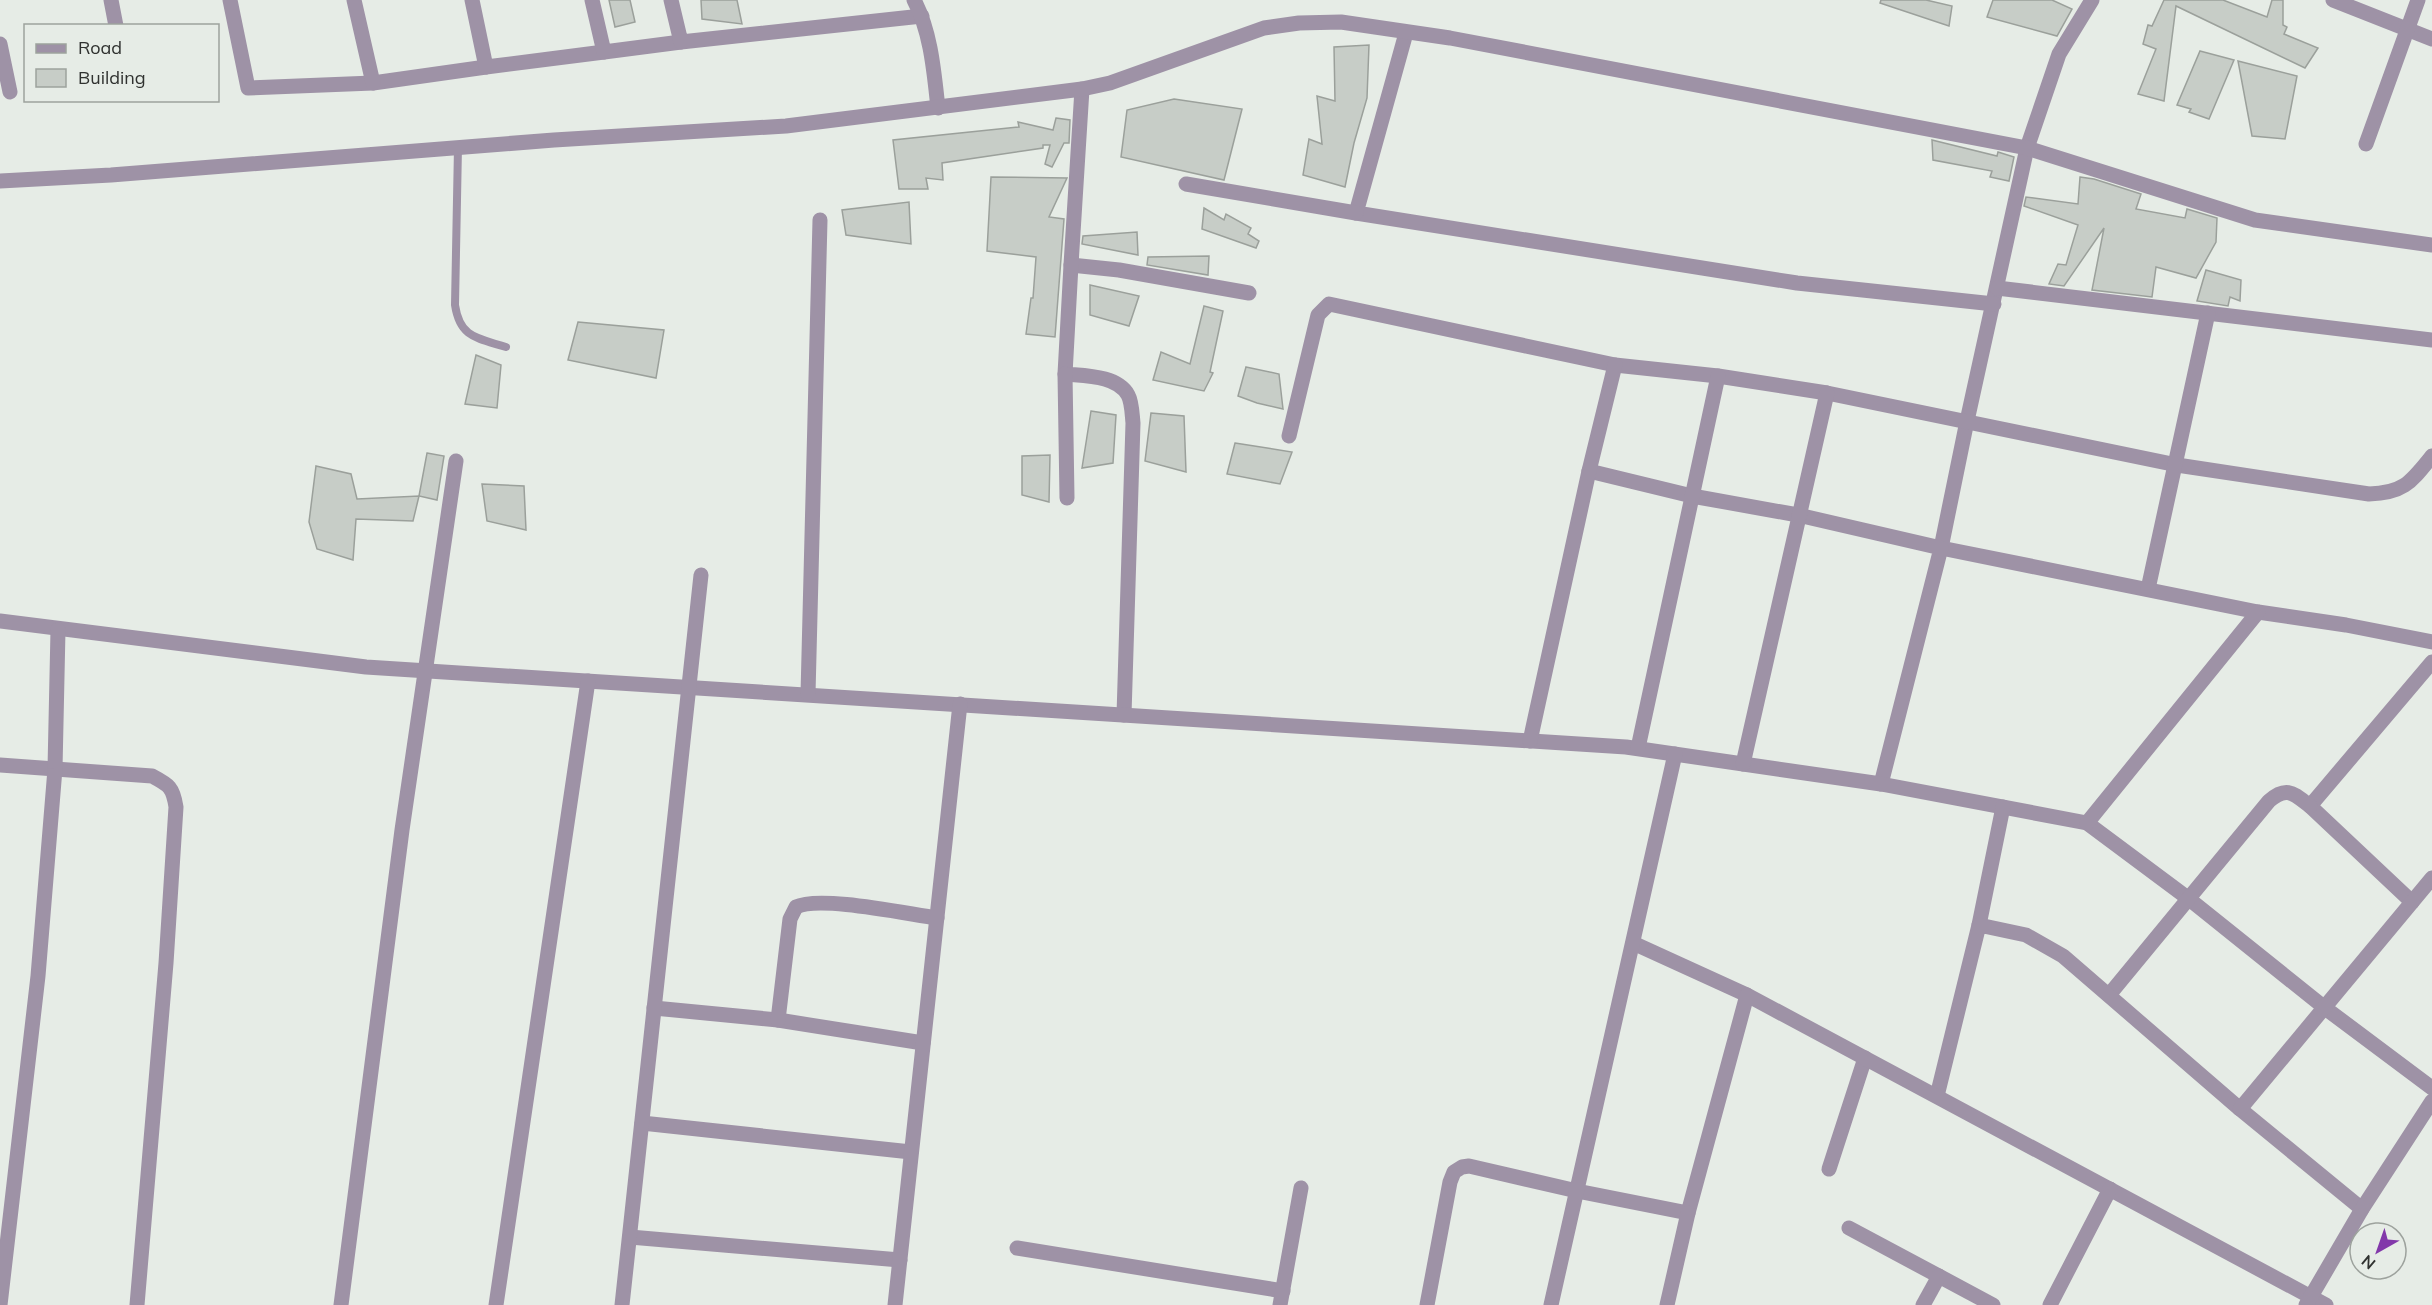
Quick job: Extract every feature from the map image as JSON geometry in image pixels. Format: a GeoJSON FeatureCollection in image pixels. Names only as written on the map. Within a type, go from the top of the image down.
{"type":"FeatureCollection","features":[{"type":"Feature","properties":{"kind":"street"},"geometry":{"type":"LineString","coordinates":[[111,0],[117,24]]}},
{"type":"Feature","properties":{"kind":"street"},"geometry":{"type":"LineString","coordinates":[[230,0],[248,88],[373,83],[681,42],[922,16]]}},
{"type":"Feature","properties":{"kind":"street"},"geometry":{"type":"LineString","coordinates":[[354,0],[373,83]]}},
{"type":"Feature","properties":{"kind":"street"},"geometry":{"type":"LineString","coordinates":[[472,0],[486,67]]}},
{"type":"Feature","properties":{"kind":"street"},"geometry":{"type":"LineString","coordinates":[[592,0],[604,52]]}},
{"type":"Feature","properties":{"kind":"street"},"geometry":{"type":"LineString","coordinates":[[671,0],[681,42]]}},
{"type":"Feature","properties":{"kind":"street"},"geometry":{"type":"LineString","coordinates":[[914,0],[922,16],[935,78],[938,108]]}},
{"type":"Feature","properties":{"kind":"street"},"geometry":{"type":"LineString","coordinates":[[1881,784],[1941,548],[2027,148],[2059,54],[2092,0]]}},
{"type":"Feature","properties":{"kind":"street"},"geometry":{"type":"LineString","coordinates":[[2332,0],[2432,39]]}},
{"type":"Feature","properties":{"kind":"street"},"geometry":{"type":"LineString","coordinates":[[2366,144],[2418,0]]}},
{"type":"Feature","properties":{"kind":"street"},"geometry":{"type":"LineString","coordinates":[[0,181],[111,175],[458,147],[786,126],[938,108],[1110,83],[1264,28],[1299,23],[1341,22],[1450,38],[2027,148],[2255,220],[2432,245]]}},
{"type":"Feature","properties":{"kind":"street"},"geometry":{"type":"LineString","coordinates":[[1356,213],[1407,33]]}},
{"type":"Feature","properties":{"kind":"street"},"geometry":{"type":"LineString","coordinates":[[0,44],[10,92]]}},
{"type":"Feature","properties":{"kind":"street"},"geometry":{"type":"LineString","coordinates":[[1067,498],[1065,374],[1082,88]]}},
{"type":"Feature","properties":{"kind":"street"},"geometry":{"type":"LineString","coordinates":[[1186,184],[1797,283],[1994,304]]}},
{"type":"Feature","properties":{"kind":"street"},"geometry":{"type":"LineString","coordinates":[[807,694],[820,220]]}},
{"type":"Feature","properties":{"kind":"street"},"geometry":{"type":"LineString","coordinates":[[1071,265],[1119,270],[1249,294]]}},
{"type":"Feature","properties":{"kind":"street"},"geometry":{"type":"LineString","coordinates":[[1997,288],[2432,340]]}},
{"type":"Feature","properties":{"kind":"street"},"geometry":{"type":"LineString","coordinates":[[1289,436],[1318,315],[1329,304],[1615,365],[1718,376],[1827,393],[2177,465],[2369,494],[2388,494],[2403,487],[2415,477],[2432,456]]}},
{"type":"Feature","properties":{"kind":"street"},"geometry":{"type":"LineString","coordinates":[[2148,590],[2177,465],[2208,313]]}},
{"type":"Feature","properties":{"kind":"street"},"geometry":{"type":"LineString","coordinates":[[1530,741],[1589,471],[1615,365]]}},
{"type":"Feature","properties":{"kind":"street"},"geometry":{"type":"LineString","coordinates":[[1065,374],[1107,380],[1125,391],[1130,402],[1133,423],[1124,715]]}},
{"type":"Feature","properties":{"kind":"street"},"geometry":{"type":"LineString","coordinates":[[1638,748],[1718,376]]}},
{"type":"Feature","properties":{"kind":"street"},"geometry":{"type":"LineString","coordinates":[[1743,764],[1827,393]]}},
{"type":"Feature","properties":{"kind":"street"},"geometry":{"type":"LineString","coordinates":[[341,1305],[402,830],[456,461]]}},
{"type":"Feature","properties":{"kind":"street"},"geometry":{"type":"LineString","coordinates":[[1589,471],[1692,496],[1798,515],[1941,548],[2148,590],[2258,612],[2346,625],[2432,642]]}},
{"type":"Feature","properties":{"kind":"street"},"geometry":{"type":"LineString","coordinates":[[622,1305],[701,575]]}},
{"type":"Feature","properties":{"kind":"street"},"geometry":{"type":"LineString","coordinates":[[2087,823],[2258,612]]}},
{"type":"Feature","properties":{"kind":"street"},"geometry":{"type":"LineString","coordinates":[[0,621],[366,667],[1638,748],[1881,784],[2087,823],[2189,899],[2325,1008],[2432,1088]]}},
{"type":"Feature","properties":{"kind":"street"},"geometry":{"type":"LineString","coordinates":[[0,1305],[38,976],[55,769],[58,630]]}},
{"type":"Feature","properties":{"kind":"street"},"geometry":{"type":"LineString","coordinates":[[2310,806],[2432,662]]}},
{"type":"Feature","properties":{"kind":"street"},"geometry":{"type":"LineString","coordinates":[[496,1305],[588,681]]}},
{"type":"Feature","properties":{"kind":"street"},"geometry":{"type":"LineString","coordinates":[[895,1305],[960,704]]}},
{"type":"Feature","properties":{"kind":"street"},"geometry":{"type":"LineString","coordinates":[[1551,1305],[1675,754]]}},
{"type":"Feature","properties":{"kind":"street"},"geometry":{"type":"LineString","coordinates":[[0,765],[152,776],[174,791],[176,807],[166,963],[137,1305]]}},
{"type":"Feature","properties":{"kind":"street"},"geometry":{"type":"LineString","coordinates":[[2109,995],[2278,793],[2291,793],[2310,806],[2412,902]]}},
{"type":"Feature","properties":{"kind":"street"},"geometry":{"type":"LineString","coordinates":[[1937,1096],[1979,925],[2003,807]]}},
{"type":"Feature","properties":{"kind":"street"},"geometry":{"type":"LineString","coordinates":[[2240,1109],[2432,878]]}},
{"type":"Feature","properties":{"kind":"street"},"geometry":{"type":"LineString","coordinates":[[778,1020],[790,919],[795,907],[806,903],[838,904],[937,918]]}},
{"type":"Feature","properties":{"kind":"street"},"geometry":{"type":"LineString","coordinates":[[1979,925],[2026,934],[2045,943],[2063,956],[2240,1109],[2362,1209]]}},
{"type":"Feature","properties":{"kind":"street"},"geometry":{"type":"LineString","coordinates":[[1633,943],[1747,995],[2109,1189],[2308,1301],[2326,1305]]}},
{"type":"Feature","properties":{"kind":"street"},"geometry":{"type":"LineString","coordinates":[[1667,1305],[1688,1213],[1747,995]]}},
{"type":"Feature","properties":{"kind":"street"},"geometry":{"type":"LineString","coordinates":[[654,1008],[778,1020],[923,1043]]}},
{"type":"Feature","properties":{"kind":"street"},"geometry":{"type":"LineString","coordinates":[[1829,1169],[1865,1058]]}},
{"type":"Feature","properties":{"kind":"street"},"geometry":{"type":"LineString","coordinates":[[2308,1301],[2362,1209],[2432,1101]]}},
{"type":"Feature","properties":{"kind":"street"},"geometry":{"type":"LineString","coordinates":[[642,1123],[911,1152]]}},
{"type":"Feature","properties":{"kind":"street"},"geometry":{"type":"LineString","coordinates":[[1427,1305],[1447,1194],[1454,1172],[1462,1167],[1469,1166],[1688,1213]]}},
{"type":"Feature","properties":{"kind":"street"},"geometry":{"type":"LineString","coordinates":[[1017,1248],[1281,1298],[1301,1188]]}},
{"type":"Feature","properties":{"kind":"street"},"geometry":{"type":"LineString","coordinates":[[2050,1305],[2109,1189]]}},
{"type":"Feature","properties":{"kind":"street"},"geometry":{"type":"LineString","coordinates":[[1849,1228],[1993,1305]]}},
{"type":"Feature","properties":{"kind":"street"},"geometry":{"type":"LineString","coordinates":[[630,1238],[900,1260]]}},
{"type":"Feature","properties":{"kind":"street"},"geometry":{"type":"LineString","coordinates":[[1923,1305],[1939,1276]]}},
{"type":"Feature","properties":{"kind":"lane"},"geometry":{"type":"LineString","coordinates":[[458,147],[455,305],[457,317],[459,325],[470,335],[506,347]]}},
{"type":"Feature","properties":{"kind":"building"},"geometry":{"type":"Polygon","coordinates":[[[609,0],[630,0],[635,22],[615,27],[609,0]]]}},
{"type":"Feature","properties":{"kind":"building"},"geometry":{"type":"Polygon","coordinates":[[[701,0],[737,0],[742,24],[702,19],[701,0]]]}},
{"type":"Feature","properties":{"kind":"building"},"geometry":{"type":"Polygon","coordinates":[[[1881,0],[1926,0],[1952,6],[1949,26],[1880,3],[1881,0]]]}},
{"type":"Feature","properties":{"kind":"building"},"geometry":{"type":"Polygon","coordinates":[[[1993,0],[2052,0],[2072,9],[2057,36],[1987,17],[1993,0]]]}},
{"type":"Feature","properties":{"kind":"building"},"geometry":{"type":"Polygon","coordinates":[[[2164,0],[2223,0],[2267,17],[2272,0],[2283,0],[2283,25],[2287,27],[2284,34],[2318,48],[2305,68],[2176,6],[2164,101],[2138,94],[2156,49],[2143,44],[2148,25],[2152,26],[2164,0]]]}},
{"type":"Feature","properties":{"kind":"building"},"geometry":{"type":"Polygon","coordinates":[[[1369,45],[1367,98],[1354,143],[1345,187],[1303,175],[1309,139],[1322,144],[1317,96],[1335,101],[1334,47],[1369,45]]]}},
{"type":"Feature","properties":{"kind":"building"},"geometry":{"type":"Polygon","coordinates":[[[2200,51],[2234,60],[2209,119],[2189,112],[2191,109],[2177,105],[2200,51]]]}},
{"type":"Feature","properties":{"kind":"building"},"geometry":{"type":"Polygon","coordinates":[[[2238,61],[2297,76],[2285,139],[2252,136],[2238,61]]]}},
{"type":"Feature","properties":{"kind":"building"},"geometry":{"type":"Polygon","coordinates":[[[1174,99],[1242,109],[1224,180],[1121,157],[1127,110],[1174,99]]]}},
{"type":"Feature","properties":{"kind":"building"},"geometry":{"type":"Polygon","coordinates":[[[1056,118],[1070,120],[1069,143],[1064,143],[1052,167],[1045,164],[1050,145],[1043,145],[1043,148],[942,163],[943,180],[926,178],[928,189],[899,189],[893,140],[1019,127],[1018,122],[1053,130],[1056,118]]]}},
{"type":"Feature","properties":{"kind":"building"},"geometry":{"type":"Polygon","coordinates":[[[1932,140],[1997,156],[1998,152],[2014,157],[2009,181],[1990,177],[1992,171],[1933,160],[1932,140]]]}},
{"type":"Feature","properties":{"kind":"building"},"geometry":{"type":"Polygon","coordinates":[[[991,177],[1067,178],[1049,217],[1064,219],[1055,337],[1026,334],[1031,298],[1033,298],[1036,257],[987,251],[991,177]]]}},
{"type":"Feature","properties":{"kind":"building"},"geometry":{"type":"Polygon","coordinates":[[[2080,177],[2094,179],[2141,194],[2136,209],[2185,218],[2187,209],[2217,218],[2216,242],[2196,278],[2156,267],[2152,297],[2092,290],[2104,228],[2064,286],[2049,284],[2058,264],[2066,265],[2078,225],[2024,206],[2026,197],[2078,204],[2080,177]]]}},
{"type":"Feature","properties":{"kind":"building"},"geometry":{"type":"Polygon","coordinates":[[[909,202],[911,244],[846,235],[842,210],[909,202]]]}},
{"type":"Feature","properties":{"kind":"building"},"geometry":{"type":"Polygon","coordinates":[[[1204,208],[1224,220],[1226,214],[1251,228],[1248,234],[1259,241],[1256,248],[1202,229],[1204,208]]]}},
{"type":"Feature","properties":{"kind":"building"},"geometry":{"type":"Polygon","coordinates":[[[1137,232],[1138,255],[1082,244],[1083,236],[1137,232]]]}},
{"type":"Feature","properties":{"kind":"building"},"geometry":{"type":"Polygon","coordinates":[[[1209,256],[1208,275],[1147,265],[1148,257],[1209,256]]]}},
{"type":"Feature","properties":{"kind":"building"},"geometry":{"type":"Polygon","coordinates":[[[2206,270],[2241,280],[2240,301],[2230,297],[2228,306],[2197,301],[2206,270]]]}},
{"type":"Feature","properties":{"kind":"building"},"geometry":{"type":"Polygon","coordinates":[[[1090,285],[1139,296],[1129,326],[1090,315],[1090,285]]]}},
{"type":"Feature","properties":{"kind":"building"},"geometry":{"type":"Polygon","coordinates":[[[1204,306],[1223,311],[1210,372],[1213,373],[1204,391],[1153,380],[1161,352],[1190,364],[1204,306]]]}},
{"type":"Feature","properties":{"kind":"building"},"geometry":{"type":"Polygon","coordinates":[[[578,322],[664,330],[656,378],[568,360],[578,322]]]}},
{"type":"Feature","properties":{"kind":"building"},"geometry":{"type":"Polygon","coordinates":[[[476,355],[501,365],[497,408],[465,404],[476,355]]]}},
{"type":"Feature","properties":{"kind":"building"},"geometry":{"type":"Polygon","coordinates":[[[1246,367],[1279,374],[1283,409],[1238,396],[1246,367]]]}},
{"type":"Feature","properties":{"kind":"building"},"geometry":{"type":"Polygon","coordinates":[[[1091,411],[1116,415],[1113,463],[1082,468],[1091,411]]]}},
{"type":"Feature","properties":{"kind":"building"},"geometry":{"type":"Polygon","coordinates":[[[1151,413],[1184,416],[1186,472],[1145,461],[1151,413]]]}},
{"type":"Feature","properties":{"kind":"building"},"geometry":{"type":"Polygon","coordinates":[[[1235,443],[1292,452],[1280,484],[1227,474],[1235,443]]]}},
{"type":"Feature","properties":{"kind":"building"},"geometry":{"type":"Polygon","coordinates":[[[427,453],[444,456],[437,500],[419,496],[427,453]]]}},
{"type":"Feature","properties":{"kind":"building"},"geometry":{"type":"Polygon","coordinates":[[[1050,455],[1049,502],[1022,495],[1022,456],[1050,455]]]}},
{"type":"Feature","properties":{"kind":"building"},"geometry":{"type":"Polygon","coordinates":[[[316,466],[351,474],[357,499],[419,496],[413,521],[356,519],[353,560],[317,549],[309,522],[316,466]]]}},
{"type":"Feature","properties":{"kind":"building"},"geometry":{"type":"Polygon","coordinates":[[[482,484],[524,486],[526,530],[487,521],[482,484]]]}}]}
